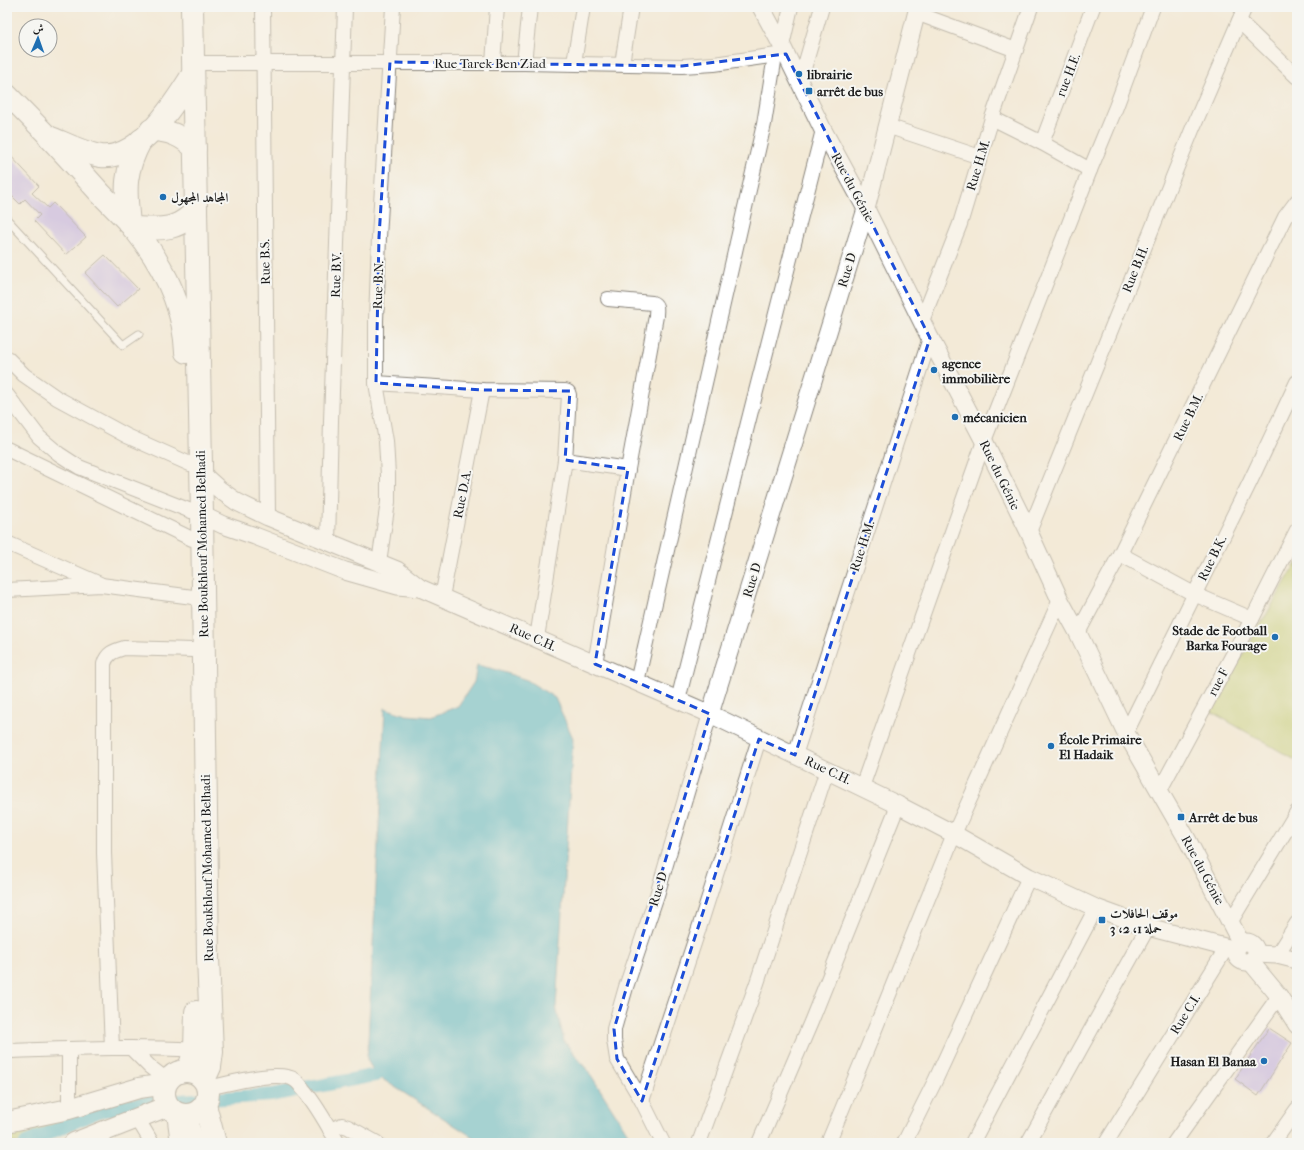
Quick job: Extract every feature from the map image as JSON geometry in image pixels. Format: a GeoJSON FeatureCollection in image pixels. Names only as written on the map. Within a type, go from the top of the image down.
{"type":"FeatureCollection","features":[{"type":"Feature","properties":{"kind":"main road","name":"Rue Boukhlouf Mohamed Belhadi"},"geometry":{"type":"LineString","coordinates":[[192,7],[196,209],[196,468],[208,958],[212,1052],[210,1067],[201,1086]]}},
{"type":"Feature","properties":{"kind":"main road"},"geometry":{"type":"LineString","coordinates":[[193,68],[174,103],[146,135],[133,156],[127,174],[126,197],[131,226],[158,229],[176,226],[184,222],[196,209]]}},
{"type":"Feature","properties":{"kind":"main road"},"geometry":{"type":"LineString","coordinates":[[7,94],[49,137],[93,154],[106,156],[121,153],[146,135],[168,131],[183,138],[195,148]]}},
{"type":"Feature","properties":{"kind":"main road","name":"Rue Boukhlouf Mohamed Belhadi"},"geometry":{"type":"LineString","coordinates":[[49,137],[131,226],[151,253],[172,291],[181,317],[186,345],[196,468]]}},
{"type":"Feature","properties":{"kind":"main road","name":"Rue Boukhlouf Mohamed Belhadi"},"geometry":{"type":"LineString","coordinates":[[197,513],[192,539],[195,1050],[201,1086]]}},
{"type":"Feature","properties":{"kind":"main road"},"geometry":{"type":"LineString","coordinates":[[194,1143],[176,1112],[165,1099],[164,1091],[167,1082],[173,1075],[180,1072],[201,1086],[215,1143]]}},
{"type":"Feature","properties":{"kind":"main road"},"geometry":{"type":"LineString","coordinates":[[7,1122],[69,1109],[140,1088],[167,1082]]}},
{"type":"Feature","properties":{"kind":"main road"},"geometry":{"type":"LineString","coordinates":[[74,1143],[137,1118],[176,1112],[192,1115],[200,1111],[201,1086]]}},
{"type":"Feature","properties":{"kind":"main road"},"geometry":{"type":"LineString","coordinates":[[176,1112],[181,1143]]}},
{"type":"Feature","properties":{"kind":"street","name":"Rue B.S."},"geometry":{"type":"LineString","coordinates":[[263,7],[268,517]]}},
{"type":"Feature","properties":{"kind":"street","name":"Rue B.V."},"geometry":{"type":"LineString","coordinates":[[328,543],[342,62],[345,7]]}},
{"type":"Feature","properties":{"kind":"street","name":"Rue B.N."},"geometry":{"type":"LineString","coordinates":[[379,562],[388,502],[388,475],[386,441],[376,383],[376,321],[378,260],[393,7]]}},
{"type":"Feature","properties":{"kind":"street"},"geometry":{"type":"LineString","coordinates":[[493,63],[497,7]]}},
{"type":"Feature","properties":{"kind":"street"},"geometry":{"type":"LineString","coordinates":[[524,63],[530,7]]}},
{"type":"Feature","properties":{"kind":"street"},"geometry":{"type":"LineString","coordinates":[[574,63],[583,7]]}},
{"type":"Feature","properties":{"kind":"street"},"geometry":{"type":"LineString","coordinates":[[622,64],[631,7]]}},
{"type":"Feature","properties":{"kind":"street","name":"Rue du Génie"},"geometry":{"type":"LineString","coordinates":[[760,7],[781,52],[800,82],[984,441],[1029,532],[1060,600],[1078,633],[1126,732],[1149,775],[1160,790],[1231,921],[1235,946]]}},
{"type":"Feature","properties":{"kind":"street"},"geometry":{"type":"LineString","coordinates":[[637,682],[791,7]]}},
{"type":"Feature","properties":{"kind":"street"},"geometry":{"type":"LineString","coordinates":[[800,82],[822,7]]}},
{"type":"Feature","properties":{"kind":"street","name":"Rue H.M."},"geometry":{"type":"LineString","coordinates":[[922,321],[960,224],[992,118],[1031,7]]}},
{"type":"Feature","properties":{"kind":"street","name":"rue H.E."},"geometry":{"type":"LineString","coordinates":[[1042,143],[1093,7]]}},
{"type":"Feature","properties":{"kind":"street"},"geometry":{"type":"LineString","coordinates":[[862,786],[984,441],[1090,170],[1116,108],[1153,7]]}},
{"type":"Feature","properties":{"kind":"street","name":"Rue B.H."},"geometry":{"type":"LineString","coordinates":[[1029,532],[1192,130],[1245,7]]}},
{"type":"Feature","properties":{"kind":"street"},"geometry":{"type":"LineString","coordinates":[[917,10],[1016,50]]}},
{"type":"Feature","properties":{"kind":"street","name":"Rue D"},"geometry":{"type":"LineString","coordinates":[[663,1143],[642,1101],[617,1059],[614,1029],[626,987],[659,887],[710,714],[866,209],[917,10]]}},
{"type":"Feature","properties":{"kind":"street"},"geometry":{"type":"LineString","coordinates":[[1239,21],[1297,77]]}},
{"type":"Feature","properties":{"kind":"street","name":"Rue Tarek Ben Ziad"},"geometry":{"type":"LineString","coordinates":[[193,68],[263,62],[574,63],[682,66],[714,64],[781,52]]}},
{"type":"Feature","properties":{"kind":"street"},"geometry":{"type":"LineString","coordinates":[[992,118],[1042,143],[1090,170]]}},
{"type":"Feature","properties":{"kind":"street"},"geometry":{"type":"LineString","coordinates":[[887,126],[980,157]]}},
{"type":"Feature","properties":{"kind":"street"},"geometry":{"type":"LineString","coordinates":[[678,700],[824,130]]}},
{"type":"Feature","properties":{"kind":"street","name":"Rue B.M."},"geometry":{"type":"LineString","coordinates":[[1078,633],[1120,554],[1285,217],[1297,201]]}},
{"type":"Feature","properties":{"kind":"street"},"geometry":{"type":"LineString","coordinates":[[595,664],[657,307],[652,303],[608,299]]}},
{"type":"Feature","properties":{"kind":"street","name":"Rue H.M."},"geometry":{"type":"LineString","coordinates":[[795,755],[930,338]]}},
{"type":"Feature","properties":{"kind":"street"},"geometry":{"type":"LineString","coordinates":[[7,358],[24,375],[57,398],[127,436],[196,468]]}},
{"type":"Feature","properties":{"kind":"street","name":"Rue B.K."},"geometry":{"type":"LineString","coordinates":[[1126,732],[1250,482],[1297,382]]}},
{"type":"Feature","properties":{"kind":"street"},"geometry":{"type":"LineString","coordinates":[[376,383],[482,390],[568,392],[565,460],[537,638]]}},
{"type":"Feature","properties":{"kind":"street","name":"Rue D.A."},"geometry":{"type":"LineString","coordinates":[[442,597],[482,390]]}},
{"type":"Feature","properties":{"kind":"street"},"geometry":{"type":"LineString","coordinates":[[7,395],[39,437],[59,454],[79,467],[197,513]]}},
{"type":"Feature","properties":{"kind":"street"},"geometry":{"type":"LineString","coordinates":[[7,449],[192,539]]}},
{"type":"Feature","properties":{"kind":"street"},"geometry":{"type":"LineString","coordinates":[[60,476],[68,460]]}},
{"type":"Feature","properties":{"kind":"street"},"geometry":{"type":"LineString","coordinates":[[565,460],[628,469]]}},
{"type":"Feature","properties":{"kind":"street","name":"Rue C.H."},"geometry":{"type":"LineString","coordinates":[[196,468],[220,490],[237,502],[328,543],[397,570],[420,588],[710,714],[759,739],[862,786],[954,834],[1029,877],[1096,908],[1148,927],[1235,946],[1246,941],[1250,942],[1256,949],[1253,957]]}},
{"type":"Feature","properties":{"kind":"street","name":"Rue C.H."},"geometry":{"type":"LineString","coordinates":[[197,513],[223,525],[345,571],[398,586],[420,588]]}},
{"type":"Feature","properties":{"kind":"street","name":"rue F"},"geometry":{"type":"LineString","coordinates":[[1160,790],[1252,619],[1297,530]]}},
{"type":"Feature","properties":{"kind":"street"},"geometry":{"type":"LineString","coordinates":[[7,543],[102,585]]}},
{"type":"Feature","properties":{"kind":"street"},"geometry":{"type":"LineString","coordinates":[[1120,554],[1194,594],[1252,619]]}},
{"type":"Feature","properties":{"kind":"street"},"geometry":{"type":"LineString","coordinates":[[7,590],[102,585],[193,597]]}},
{"type":"Feature","properties":{"kind":"street"},"geometry":{"type":"LineString","coordinates":[[828,1143],[954,834],[1060,600]]}},
{"type":"Feature","properties":{"kind":"street"},"geometry":{"type":"LineString","coordinates":[[112,1048],[104,853],[104,664],[109,654],[124,648],[193,650]]}},
{"type":"Feature","properties":{"kind":"street"},"geometry":{"type":"LineString","coordinates":[[642,1101],[759,739]]}},
{"type":"Feature","properties":{"kind":"street"},"geometry":{"type":"LineString","coordinates":[[699,1143],[757,983],[827,770]]}},
{"type":"Feature","properties":{"kind":"street"},"geometry":{"type":"LineString","coordinates":[[759,1143],[811,1022],[898,805]]}},
{"type":"Feature","properties":{"kind":"street"},"geometry":{"type":"LineString","coordinates":[[1231,921],[1297,812]]}},
{"type":"Feature","properties":{"kind":"street"},"geometry":{"type":"LineString","coordinates":[[904,1143],[938,1074],[1029,877]]}},
{"type":"Feature","properties":{"kind":"street"},"geometry":{"type":"LineString","coordinates":[[972,1143],[1096,908]]}},
{"type":"Feature","properties":{"kind":"street"},"geometry":{"type":"LineString","coordinates":[[1277,955],[1297,923]]}},
{"type":"Feature","properties":{"kind":"street"},"geometry":{"type":"LineString","coordinates":[[1028,1143],[1148,927]]}},
{"type":"Feature","properties":{"kind":"street","name":"Rue C.I."},"geometry":{"type":"LineString","coordinates":[[1106,1143],[1235,946]]}},
{"type":"Feature","properties":{"kind":"street"},"geometry":{"type":"LineString","coordinates":[[1297,960],[1277,955],[1253,957],[1297,1025]]}},
{"type":"Feature","properties":{"kind":"street"},"geometry":{"type":"LineString","coordinates":[[1174,1143],[1278,996]]}},
{"type":"Feature","properties":{"kind":"street"},"geometry":{"type":"LineString","coordinates":[[7,1051],[112,1048],[195,1050]]}},
{"type":"Feature","properties":{"kind":"street"},"geometry":{"type":"LineString","coordinates":[[131,1048],[167,1082]]}},
{"type":"Feature","properties":{"kind":"street"},"geometry":{"type":"LineString","coordinates":[[69,1049],[69,1109]]}},
{"type":"Feature","properties":{"kind":"street"},"geometry":{"type":"LineString","coordinates":[[201,1086],[273,1076],[288,1077],[296,1080],[310,1096],[338,1143]]}},
{"type":"Feature","properties":{"kind":"street"},"geometry":{"type":"LineString","coordinates":[[1273,1143],[1297,1109]]}},
{"type":"Feature","properties":{"kind":"street"},"geometry":{"type":"LineString","coordinates":[[137,1118],[152,1143]]}},
{"type":"Feature","properties":{"kind":"street"},"geometry":{"type":"LineString","coordinates":[[330,1130],[342,1125],[348,1126],[377,1143]]}},
{"type":"Feature","properties":{"kind":"lane"},"geometry":{"type":"LineString","coordinates":[[7,219],[123,345],[139,334]]}},
{"type":"Feature","properties":{"kind":"highlighted area"},"geometry":{"type":"Polygon","coordinates":[[[786,54],[930,338],[795,755],[759,739],[642,1101],[617,1059],[614,1029],[710,714],[595,664],[628,469],[565,460],[570,391],[482,390],[376,383],[379,237],[390,62],[682,66],[786,54]]]}},
{"type":"Feature","properties":{"kind":"green space","name":"Stade de Football Barka Fourage"},"geometry":{"type":"Polygon","coordinates":[[[1297,562],[1297,761],[1210,711],[1297,562]]]}},
{"type":"Feature","properties":{"kind":"green space"},"geometry":{"type":"Polygon","coordinates":[[[153,1096],[150,1106],[101,1117],[39,1143],[7,1143],[7,1126],[100,1102],[153,1096]]]}},
{"type":"Feature","properties":{"kind":"water"},"geometry":{"type":"Polygon","coordinates":[[[477,665],[527,680],[555,698],[573,738],[556,1007],[564,1041],[589,1072],[634,1143],[482,1143],[376,1075],[367,1060],[385,708],[406,715],[431,717],[458,706],[474,682],[477,665]]]}},
{"type":"Feature","properties":{"kind":"building"},"geometry":{"type":"Polygon","coordinates":[[[7,152],[39,186],[32,193],[48,208],[53,203],[86,237],[66,255],[34,221],[40,215],[25,199],[20,204],[7,191],[7,152]]]}},
{"type":"Feature","properties":{"kind":"building"},"geometry":{"type":"Polygon","coordinates":[[[105,255],[138,289],[117,307],[85,273],[105,255]]]}},
{"type":"Feature","properties":{"kind":"building","name":"Hasan El Banaa"},"geometry":{"type":"Polygon","coordinates":[[[1269,1028],[1292,1043],[1258,1096],[1235,1079],[1269,1028]]]}},
{"type":"Feature","properties":{"kind":"waterway"},"geometry":{"type":"LineString","coordinates":[[26,1143],[99,1111],[148,1103],[272,1095],[376,1075]]}},
{"type":"Feature","properties":{"kind":"place","name":"librairie"},"geometry":{"type":"Point","coordinates":[799,74]}},
{"type":"Feature","properties":{"kind":"place","name":"arrêt de bus"},"geometry":{"type":"Point","coordinates":[809,91]}},
{"type":"Feature","properties":{"kind":"place","name":"المجاهد المجهول"},"geometry":{"type":"Point","coordinates":[163,197]}},
{"type":"Feature","properties":{"kind":"place","name":"agence immobilière"},"geometry":{"type":"Point","coordinates":[934,370]}},
{"type":"Feature","properties":{"kind":"place","name":"mécanicien"},"geometry":{"type":"Point","coordinates":[955,417]}},
{"type":"Feature","properties":{"kind":"place","name":"Stade de Football Barka Fourage"},"geometry":{"type":"Point","coordinates":[1275,637]}},
{"type":"Feature","properties":{"kind":"place","name":"École Primaire El Hadaik"},"geometry":{"type":"Point","coordinates":[1051,746]}},
{"type":"Feature","properties":{"kind":"place","name":"Arrêt de bus"},"geometry":{"type":"Point","coordinates":[1181,817]}},
{"type":"Feature","properties":{"kind":"place","name":"موقف الحافلات حملة 1، 2، 3"},"geometry":{"type":"Point","coordinates":[1102,920]}},
{"type":"Feature","properties":{"kind":"place","name":"Hasan El Banaa"},"geometry":{"type":"Point","coordinates":[1264,1061]}}]}
